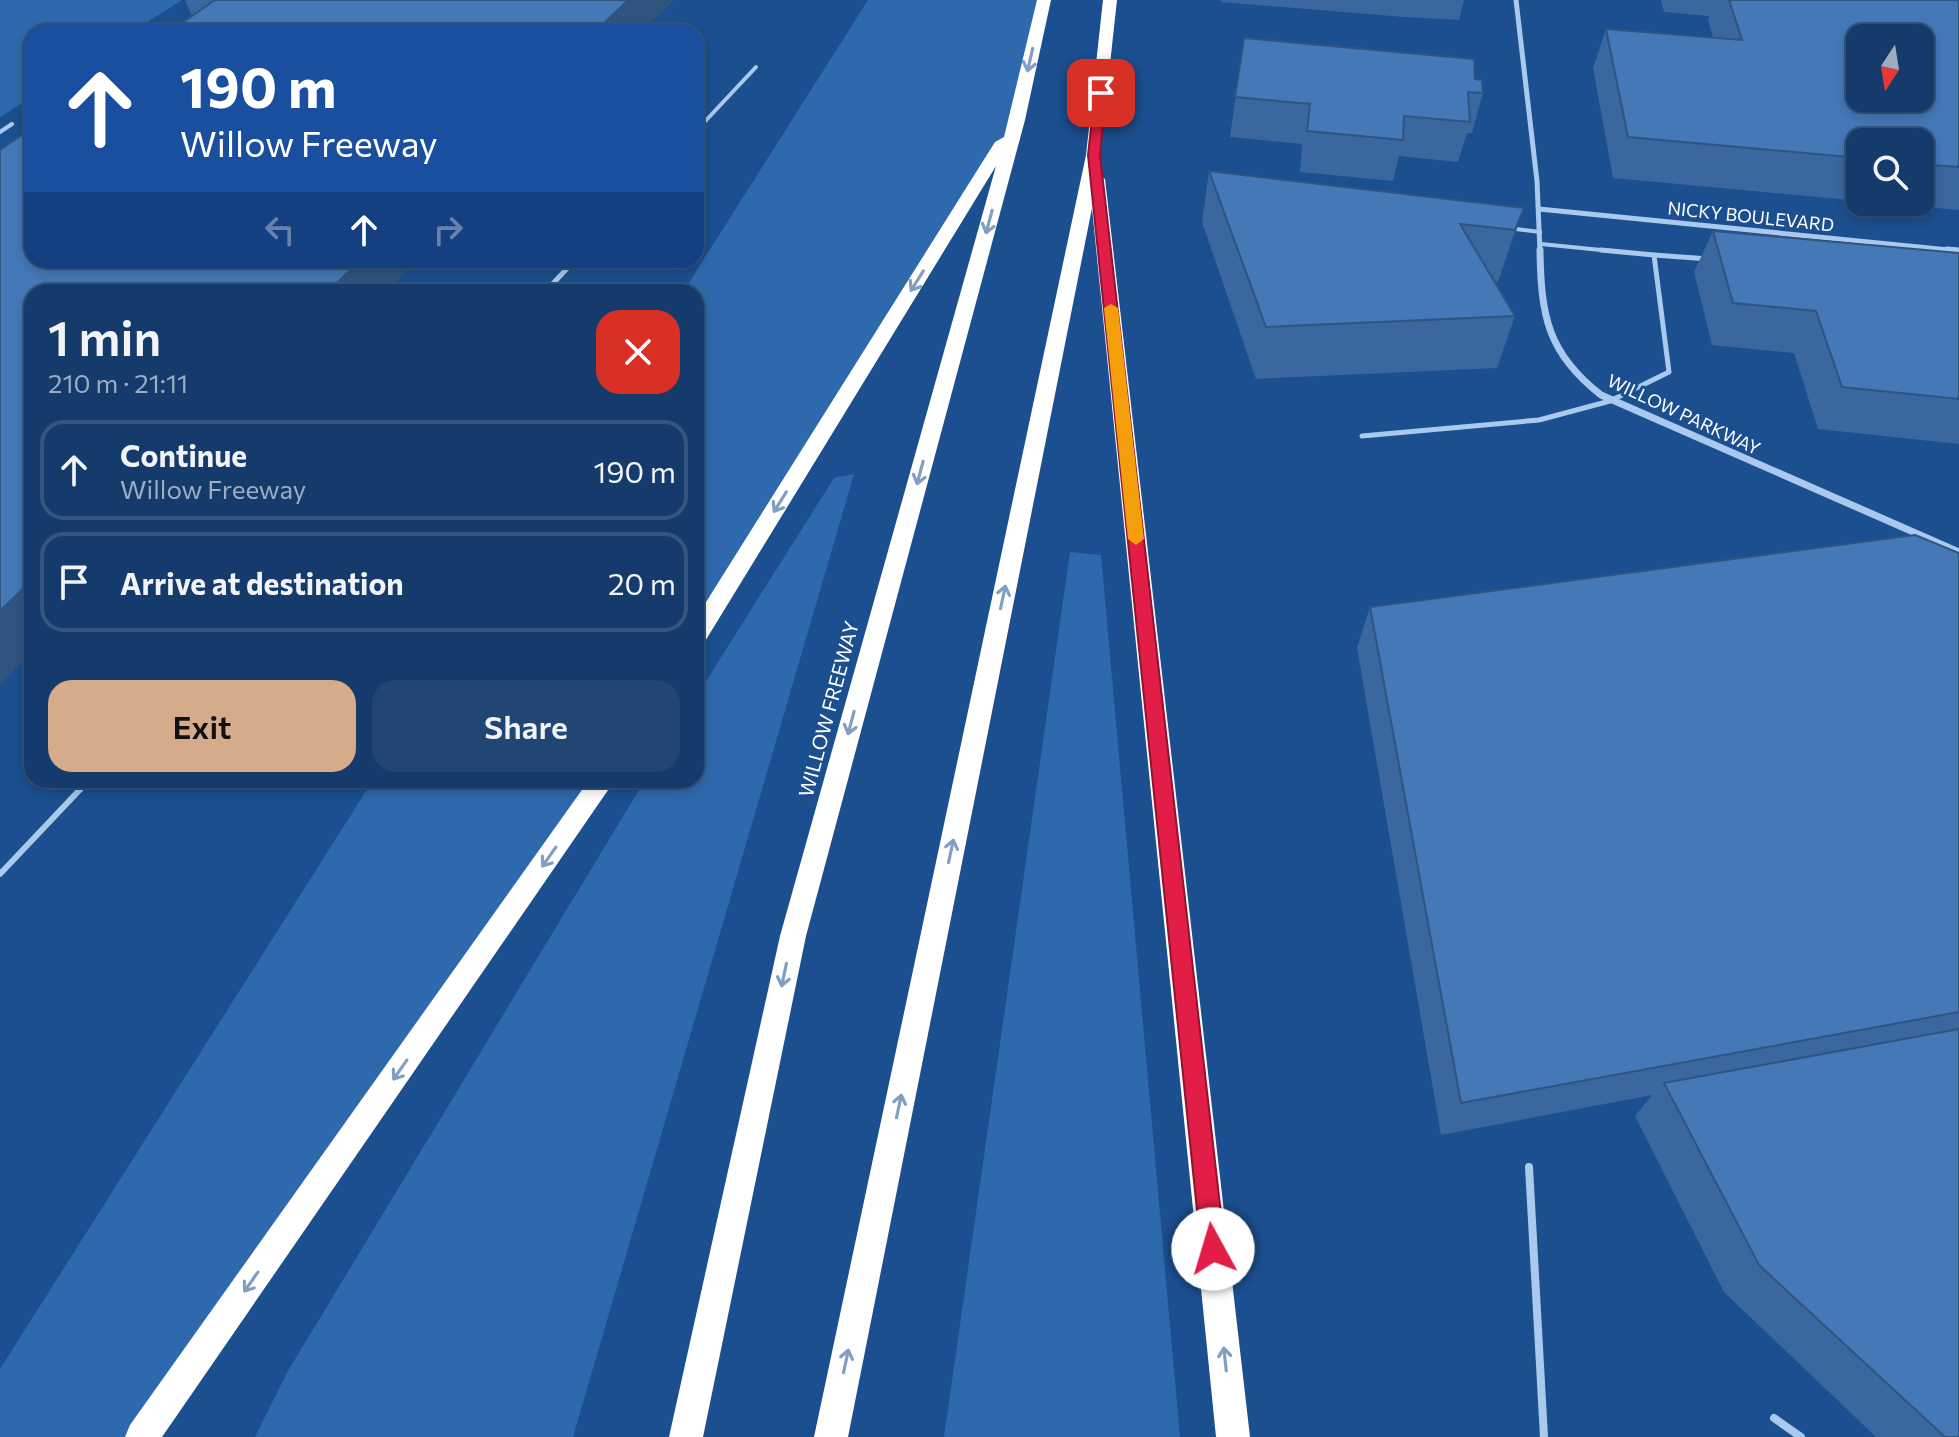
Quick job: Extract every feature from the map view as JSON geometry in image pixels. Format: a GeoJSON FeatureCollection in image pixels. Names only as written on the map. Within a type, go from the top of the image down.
{"type":"FeatureCollection","features":[{"type":"Feature","properties":{"kind":"highway","name":"WILLOW FREEWAY"},"geometry":{"type":"LineString","coordinates":[[686,1437],[793,936],[1017,120],[1044,0]]}},
{"type":"Feature","properties":{"kind":"highway"},"geometry":{"type":"LineString","coordinates":[[831,1437],[1094,155],[1110,0]]}},
{"type":"Feature","properties":{"kind":"highway"},"geometry":{"type":"LineString","coordinates":[[704,624],[1017,120]]}},
{"type":"Feature","properties":{"kind":"highway"},"geometry":{"type":"LineString","coordinates":[[1094,155],[1233,1437]]}},
{"type":"Feature","properties":{"kind":"highway"},"geometry":{"type":"LineString","coordinates":[[142,1437],[597,788]]}},
{"type":"Feature","properties":{"kind":"street","name":"WILLOW PARKWAY"},"geometry":{"type":"LineString","coordinates":[[1516,0],[1539,209],[1544,311],[1551,338],[1583,383],[1610,401],[1959,552]]}},
{"type":"Feature","properties":{"kind":"street","name":"NICKY BOULEVARD"},"geometry":{"type":"LineString","coordinates":[[1539,209],[1959,251]]}},
{"type":"Feature","properties":{"kind":"lane"},"geometry":{"type":"LineString","coordinates":[[704,122],[756,67]]}},
{"type":"Feature","properties":{"kind":"lane"},"geometry":{"type":"LineString","coordinates":[[0,132],[12,124]]}},
{"type":"Feature","properties":{"kind":"lane"},"geometry":{"type":"LineString","coordinates":[[1494,226],[1540,232]]}},
{"type":"Feature","properties":{"kind":"lane"},"geometry":{"type":"LineString","coordinates":[[1541,244],[1712,259]]}},
{"type":"Feature","properties":{"kind":"lane"},"geometry":{"type":"LineString","coordinates":[[1362,436],[1539,420],[1610,401],[1669,372],[1654,255]]}},
{"type":"Feature","properties":{"kind":"lane"},"geometry":{"type":"LineString","coordinates":[[552,284],[568,268]]}},
{"type":"Feature","properties":{"kind":"lane"},"geometry":{"type":"LineString","coordinates":[[0,874],[81,788]]}},
{"type":"Feature","properties":{"kind":"lane"},"geometry":{"type":"LineString","coordinates":[[1529,1167],[1544,1437]]}},
{"type":"Feature","properties":{"kind":"lane"},"geometry":{"type":"LineString","coordinates":[[1774,1418],[1801,1437]]}},
{"type":"Feature","properties":{"kind":"shaded area"},"geometry":{"type":"Polygon","coordinates":[[[0,0],[182,0],[144,24],[24,24],[24,102],[0,117],[0,0]]]}},
{"type":"Feature","properties":{"kind":"shaded area"},"geometry":{"type":"Polygon","coordinates":[[[868,0],[1044,0],[1017,120],[704,624],[704,284],[688,284],[698,268],[704,268],[704,259],[868,0]]]}},
{"type":"Feature","properties":{"kind":"shaded area"},"geometry":{"type":"Polygon","coordinates":[[[854,474],[573,1437],[255,1437],[288,1371],[640,788],[704,788],[704,684],[834,478],[854,474]]]}},
{"type":"Feature","properties":{"kind":"shaded area"},"geometry":{"type":"Polygon","coordinates":[[[1070,552],[1101,555],[1180,1437],[944,1437],[1070,552]]]}},
{"type":"Feature","properties":{"kind":"shaded area"},"geometry":{"type":"Polygon","coordinates":[[[368,788],[597,788],[142,1437],[0,1437],[0,1369],[368,788]]]}},
{"type":"Feature","properties":{"kind":"building"},"geometry":{"type":"Polygon","coordinates":[[[215,0],[628,0],[603,24],[180,24],[215,0]]]}},
{"type":"Feature","properties":{"kind":"building"},"geometry":{"type":"Polygon","coordinates":[[[1729,0],[1959,0],[1959,167],[1934,165],[1934,128],[1846,128],[1846,157],[1628,137],[1606,29],[1742,40],[1729,0]]]}},
{"type":"Feature","properties":{"kind":"building"},"geometry":{"type":"Polygon","coordinates":[[[1244,38],[1474,59],[1475,79],[1482,80],[1483,93],[1468,92],[1470,122],[1404,116],[1403,140],[1307,131],[1310,104],[1235,97],[1244,38]]]}},
{"type":"Feature","properties":{"kind":"building"},"geometry":{"type":"Polygon","coordinates":[[[24,134],[24,268],[352,268],[336,284],[24,284],[24,588],[0,611],[0,150],[24,134]]]}},
{"type":"Feature","properties":{"kind":"building"},"geometry":{"type":"Polygon","coordinates":[[[1209,171],[1524,208],[1515,230],[1460,224],[1515,316],[1266,327],[1209,171]]]}},
{"type":"Feature","properties":{"kind":"building"},"geometry":{"type":"Polygon","coordinates":[[[1713,231],[1959,253],[1959,399],[1842,387],[1816,311],[1733,303],[1713,231]]]}},
{"type":"Feature","properties":{"kind":"building"},"geometry":{"type":"Polygon","coordinates":[[[1915,535],[1959,553],[1959,1012],[1461,1103],[1370,607],[1915,535]]]}},
{"type":"Feature","properties":{"kind":"building"},"geometry":{"type":"Polygon","coordinates":[[[1959,1029],[1959,1437],[1945,1437],[1759,1265],[1664,1083],[1959,1029]]]}},
{"type":"Feature","properties":{"kind":"slow traffic"},"geometry":{"type":"LineString","coordinates":[[1111,308],[1136,539]]}},
{"type":"Feature","properties":{"kind":"route"},"geometry":{"type":"LineString","coordinates":[[1101,93],[1094,155],[1213,1249]]}}]}
